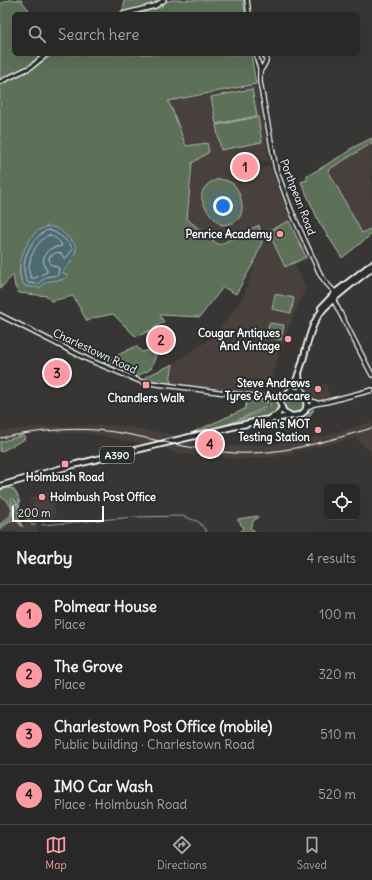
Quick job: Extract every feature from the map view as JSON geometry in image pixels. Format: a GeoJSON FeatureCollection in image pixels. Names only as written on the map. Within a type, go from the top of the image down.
{"type":"FeatureCollection","features":[{"type":"Feature","properties":{"kind":"highway"},"geometry":{"type":"LineString","coordinates":[[294,416],[287,414],[282,408],[282,399],[289,392],[299,374],[309,330],[318,312],[372,264]]}},
{"type":"Feature","properties":{"kind":"highway"},"geometry":{"type":"LineString","coordinates":[[301,365],[317,318],[321,312],[337,294],[372,268]]}},
{"type":"Feature","properties":{"kind":"highway"},"geometry":{"type":"LineString","coordinates":[[299,374],[300,386],[305,397],[306,408]]}},
{"type":"Feature","properties":{"kind":"highway"},"geometry":{"type":"LineString","coordinates":[[289,392],[297,391],[305,397]]}},
{"type":"Feature","properties":{"kind":"highway","name":"A390"},"geometry":{"type":"LineString","coordinates":[[264,420],[277,415],[282,408]]}},
{"type":"Feature","properties":{"kind":"highway","name":"A390"},"geometry":{"type":"LineString","coordinates":[[0,486],[73,464],[264,420],[300,415],[306,408]]}},
{"type":"Feature","properties":{"kind":"street"},"geometry":{"type":"LineString","coordinates":[[131,12],[155,6],[164,0]]}},
{"type":"Feature","properties":{"kind":"street"},"geometry":{"type":"LineString","coordinates":[[247,0],[249,12]]}},
{"type":"Feature","properties":{"kind":"street"},"geometry":{"type":"LineString","coordinates":[[0,82],[31,67],[45,56]]}},
{"type":"Feature","properties":{"kind":"street","name":"Porthpean Road"},"geometry":{"type":"LineString","coordinates":[[259,56],[260,82],[278,176],[291,210],[321,276],[337,294]]}},
{"type":"Feature","properties":{"kind":"street","name":"Porthpean Road"},"geometry":{"type":"LineString","coordinates":[[266,56],[266,61]]}},
{"type":"Feature","properties":{"kind":"street"},"geometry":{"type":"LineString","coordinates":[[258,62],[262,64],[266,61]]}},
{"type":"Feature","properties":{"kind":"street"},"geometry":{"type":"LineString","coordinates":[[260,73],[266,61]]}},
{"type":"Feature","properties":{"kind":"street"},"geometry":{"type":"LineString","coordinates":[[333,300],[372,375]]}},
{"type":"Feature","properties":{"kind":"street","name":"Charlestown Road"},"geometry":{"type":"LineString","coordinates":[[0,315],[89,360],[142,382],[282,399]]}},
{"type":"Feature","properties":{"kind":"street"},"geometry":{"type":"LineString","coordinates":[[306,408],[310,405],[372,390]]}},
{"type":"Feature","properties":{"kind":"street"},"geometry":{"type":"LineString","coordinates":[[305,397],[318,403]]}},
{"type":"Feature","properties":{"kind":"shaded area","name":"Penrice Academy"},"geometry":{"type":"Polygon","coordinates":[[[256,84],[269,161],[239,158],[239,173],[249,174],[269,165],[291,218],[289,219],[295,227],[310,258],[295,265],[305,289],[274,368],[271,385],[258,390],[257,393],[220,391],[172,384],[170,380],[173,364],[213,337],[243,298],[255,265],[253,264],[262,242],[258,225],[219,245],[187,219],[192,163],[168,101],[256,84]]]}},
{"type":"Feature","properties":{"kind":"shaded area"},"geometry":{"type":"Polygon","coordinates":[[[372,143],[372,228],[362,233],[328,169],[372,143]]]}},
{"type":"Feature","properties":{"kind":"shaded area"},"geometry":{"type":"Polygon","coordinates":[[[326,384],[330,398],[314,399],[306,393],[304,387],[326,384]]]}},
{"type":"Feature","properties":{"kind":"shaded area"},"geometry":{"type":"Polygon","coordinates":[[[372,422],[372,454],[356,438],[304,449],[276,457],[243,459],[175,453],[162,447],[221,434],[225,447],[276,444],[288,438],[312,438],[323,436],[372,422]]]}},
{"type":"Feature","properties":{"kind":"shaded area"},"geometry":{"type":"Polygon","coordinates":[[[116,425],[180,436],[143,444],[87,433],[49,433],[29,434],[0,442],[0,431],[45,426],[116,425]]]}},
{"type":"Feature","properties":{"kind":"shaded area"},"geometry":{"type":"Polygon","coordinates":[[[13,489],[17,493],[20,504],[16,517],[22,526],[26,523],[24,517],[29,514],[39,532],[0,532],[0,499],[3,499],[13,489]]]}},
{"type":"Feature","properties":{"kind":"shaded area"},"geometry":{"type":"Polygon","coordinates":[[[52,490],[56,516],[42,523],[29,499],[52,490]]]}},
{"type":"Feature","properties":{"kind":"green space"},"geometry":{"type":"Polygon","coordinates":[[[8,0],[21,0],[30,12],[12,12],[12,56],[40,56],[32,62],[33,69],[50,56],[251,56],[256,84],[168,101],[186,146],[207,143],[209,152],[192,163],[187,219],[219,245],[259,225],[262,242],[253,264],[236,294],[223,287],[200,317],[161,315],[160,316],[164,322],[143,334],[135,336],[113,314],[93,318],[87,321],[73,296],[51,301],[47,296],[19,293],[15,287],[13,275],[0,289],[0,4],[8,0]],[[65,235],[30,240],[20,263],[19,269],[21,281],[25,286],[34,287],[48,281],[62,280],[61,272],[68,265],[76,251],[74,243],[65,235]]]}},
{"type":"Feature","properties":{"kind":"green space"},"geometry":{"type":"Polygon","coordinates":[[[124,0],[161,0],[153,5],[121,12],[124,7],[124,0]]]}},
{"type":"Feature","properties":{"kind":"green space"},"geometry":{"type":"Polygon","coordinates":[[[172,0],[243,0],[245,12],[145,12],[161,7],[165,2],[172,0]]]}},
{"type":"Feature","properties":{"kind":"green space"},"geometry":{"type":"Polygon","coordinates":[[[252,89],[257,116],[216,124],[211,97],[252,89]]]}},
{"type":"Feature","properties":{"kind":"green space"},"geometry":{"type":"Polygon","coordinates":[[[258,117],[262,142],[221,150],[216,125],[258,117]]]}},
{"type":"Feature","properties":{"kind":"green space"},"geometry":{"type":"Polygon","coordinates":[[[372,138],[372,143],[328,170],[362,233],[372,228],[372,234],[342,258],[319,222],[301,182],[307,180],[307,175],[311,174],[350,149],[372,138]]]}},
{"type":"Feature","properties":{"kind":"green space"},"geometry":{"type":"Polygon","coordinates":[[[219,179],[226,180],[235,186],[240,194],[242,204],[241,214],[236,221],[221,225],[208,211],[202,201],[203,190],[207,185],[219,179]]]}},
{"type":"Feature","properties":{"kind":"green space"},"geometry":{"type":"Polygon","coordinates":[[[289,221],[306,257],[285,267],[268,231],[289,221]]]}},
{"type":"Feature","properties":{"kind":"green space"},"geometry":{"type":"Polygon","coordinates":[[[275,294],[294,298],[291,313],[272,309],[275,294]]]}},
{"type":"Feature","properties":{"kind":"green space"},"geometry":{"type":"Polygon","coordinates":[[[269,323],[284,325],[281,340],[267,337],[269,323]]]}},
{"type":"Feature","properties":{"kind":"green space"},"geometry":{"type":"Polygon","coordinates":[[[136,346],[142,352],[150,350],[156,355],[151,369],[136,377],[102,363],[136,346]]]}},
{"type":"Feature","properties":{"kind":"green space"},"geometry":{"type":"Polygon","coordinates":[[[173,364],[170,380],[172,384],[145,379],[145,377],[173,364]]]}},
{"type":"Feature","properties":{"kind":"green space"},"geometry":{"type":"Polygon","coordinates":[[[294,394],[301,397],[304,404],[301,411],[294,414],[287,411],[284,404],[287,397],[294,394]]]}},
{"type":"Feature","properties":{"kind":"green space"},"geometry":{"type":"Polygon","coordinates":[[[270,399],[276,400],[280,405],[274,415],[226,426],[266,409],[270,405],[270,399]]]}},
{"type":"Feature","properties":{"kind":"green space"},"geometry":{"type":"Polygon","coordinates":[[[247,400],[268,401],[266,407],[226,425],[189,434],[245,409],[247,400]]]}},
{"type":"Feature","properties":{"kind":"green space"},"geometry":{"type":"Polygon","coordinates":[[[314,409],[308,419],[303,423],[256,426],[300,419],[314,409]]]}},
{"type":"Feature","properties":{"kind":"green space"},"geometry":{"type":"Polygon","coordinates":[[[24,435],[25,439],[0,452],[0,442],[24,435]]]}},
{"type":"Feature","properties":{"kind":"green space"},"geometry":{"type":"Polygon","coordinates":[[[7,488],[13,489],[19,500],[19,507],[14,499],[11,499],[13,510],[6,499],[0,497],[0,490],[7,488]]]}},
{"type":"Feature","properties":{"kind":"green space"},"geometry":{"type":"Polygon","coordinates":[[[16,503],[19,511],[18,518],[22,527],[15,518],[0,529],[0,524],[11,515],[11,511],[13,510],[12,515],[15,512],[14,504],[16,503]]]}},
{"type":"Feature","properties":{"kind":"green space"},"geometry":{"type":"Polygon","coordinates":[[[258,516],[250,528],[256,532],[240,532],[244,527],[238,519],[258,516]]]}},
{"type":"Feature","properties":{"kind":"water"},"geometry":{"type":"Polygon","coordinates":[[[48,226],[59,229],[76,245],[76,252],[72,260],[62,272],[67,275],[67,277],[60,280],[47,282],[40,288],[25,286],[20,273],[24,250],[36,232],[48,226]]]}},
{"type":"Feature","properties":{"kind":"waterway"},"geometry":{"type":"LineString","coordinates":[[0,526],[10,519],[13,514],[13,501],[16,501],[19,507]]}},
{"type":"Feature","properties":{"kind":"waterway"},"geometry":{"type":"LineString","coordinates":[[26,515],[32,525],[36,525]]}},
{"type":"Feature","properties":{"kind":"waterway"},"geometry":{"type":"LineString","coordinates":[[42,525],[135,517],[183,516],[199,522],[207,532]]}},
{"type":"Feature","properties":{"kind":"railway"},"geometry":{"type":"LineString","coordinates":[[0,438],[45,431],[75,429],[121,433],[220,452],[253,453],[270,452],[304,446],[372,428]]}},
{"type":"Feature","properties":{"kind":"place","name":"Polmear House"},"geometry":{"type":"Point","coordinates":[245,167]}},
{"type":"Feature","properties":{"kind":"place","name":"Penrice Academy"},"geometry":{"type":"Point","coordinates":[280,234]}},
{"type":"Feature","properties":{"kind":"place","name":"Cougar Antiques And Vintage"},"geometry":{"type":"Point","coordinates":[288,339]}},
{"type":"Feature","properties":{"kind":"place","name":"The Grove"},"geometry":{"type":"Point","coordinates":[161,340]}},
{"type":"Feature","properties":{"kind":"place","name":"Charlestown Post Office (mobile)"},"geometry":{"type":"Point","coordinates":[57,373]}},
{"type":"Feature","properties":{"kind":"place","name":"Chandlers Walk"},"geometry":{"type":"Point","coordinates":[146,385]}},
{"type":"Feature","properties":{"kind":"place","name":"Steve Andrews Tyres & Autocare"},"geometry":{"type":"Point","coordinates":[318,389]}},
{"type":"Feature","properties":{"kind":"place","name":"Allen's MOT Testing Station"},"geometry":{"type":"Point","coordinates":[318,430]}},
{"type":"Feature","properties":{"kind":"place","name":"IMO Car Wash"},"geometry":{"type":"Point","coordinates":[210,444]}},
{"type":"Feature","properties":{"kind":"place","name":"Holmbush Road"},"geometry":{"type":"Point","coordinates":[65,464]}},
{"type":"Feature","properties":{"kind":"place","name":"Holmbush Post Office"},"geometry":{"type":"Point","coordinates":[42,497]}}]}
